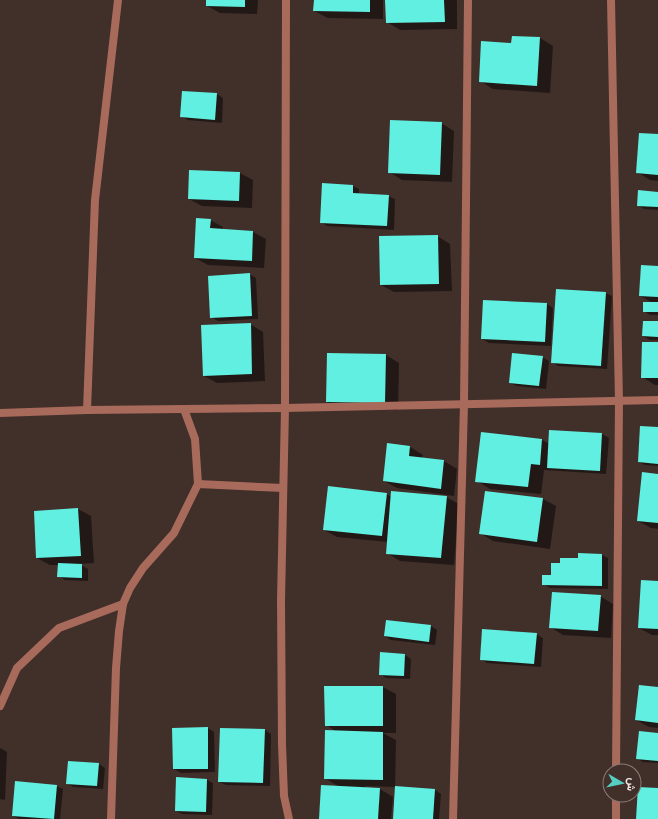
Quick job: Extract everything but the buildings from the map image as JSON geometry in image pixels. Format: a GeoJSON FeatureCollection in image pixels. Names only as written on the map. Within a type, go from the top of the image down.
{"type":"FeatureCollection","features":[{"type":"Feature","properties":{"kind":"street"},"geometry":{"type":"LineString","coordinates":[[87,410],[95,200],[118,0]]}},
{"type":"Feature","properties":{"kind":"street"},"geometry":{"type":"LineString","coordinates":[[286,0],[285,408],[282,488],[282,744],[284,796],[289,819]]}},
{"type":"Feature","properties":{"kind":"street"},"geometry":{"type":"LineString","coordinates":[[453,819],[464,404],[468,0]]}},
{"type":"Feature","properties":{"kind":"street"},"geometry":{"type":"LineString","coordinates":[[611,0],[619,401],[616,763]]}},
{"type":"Feature","properties":{"kind":"street"},"geometry":{"type":"LineString","coordinates":[[0,413],[87,410],[285,408],[658,400]]}},
{"type":"Feature","properties":{"kind":"street"},"geometry":{"type":"LineString","coordinates":[[111,819],[116,668],[123,604],[130,588],[143,568],[174,533],[198,484],[196,438],[184,409]]}},
{"type":"Feature","properties":{"kind":"street"},"geometry":{"type":"LineString","coordinates":[[198,484],[282,488]]}},
{"type":"Feature","properties":{"kind":"street"},"geometry":{"type":"LineString","coordinates":[[0,706],[17,668],[59,628],[123,604]]}},
{"type":"Feature","properties":{"kind":"street"},"geometry":{"type":"LineString","coordinates":[[616,803],[616,819]]}}]}
